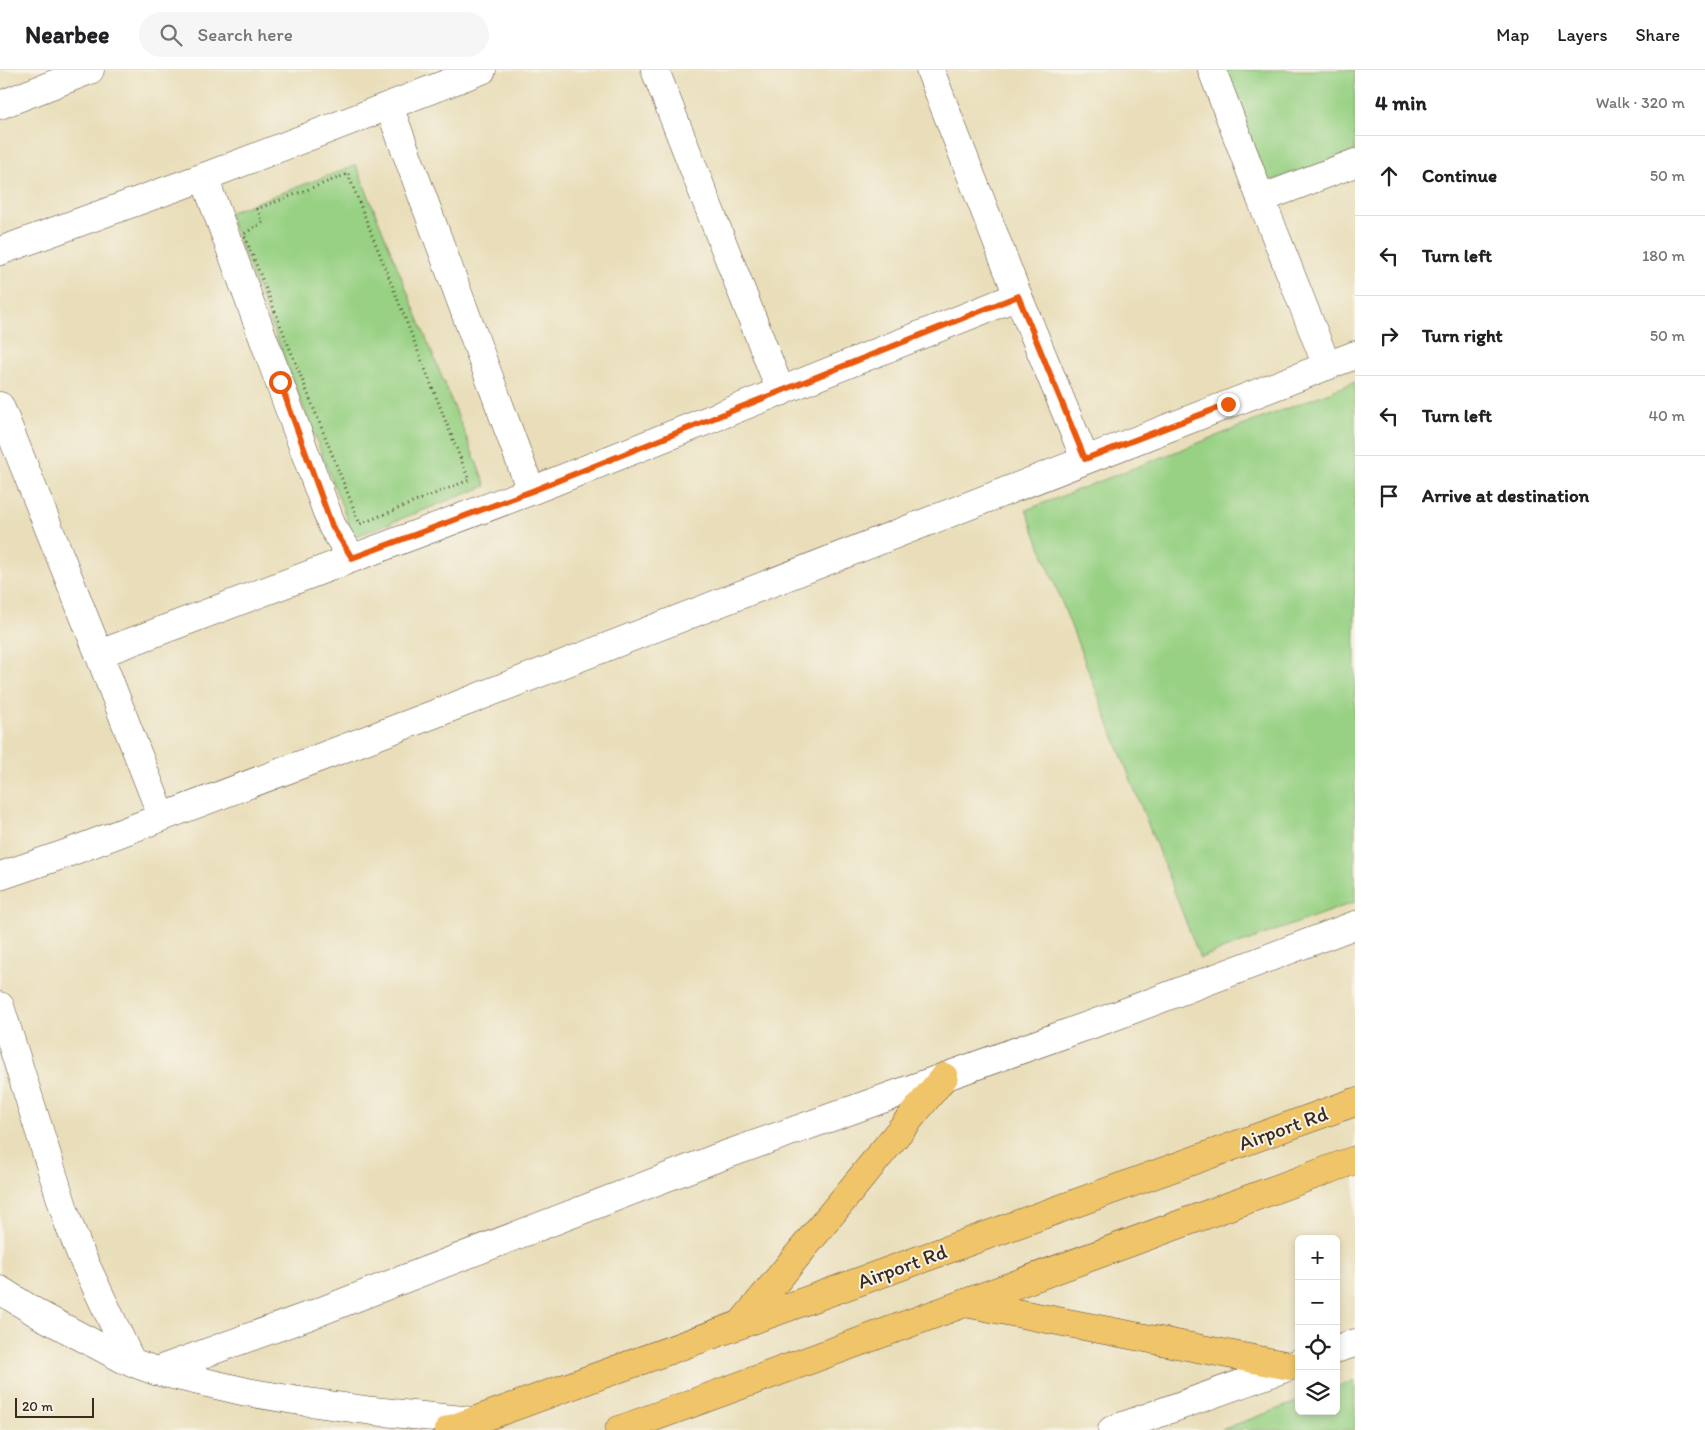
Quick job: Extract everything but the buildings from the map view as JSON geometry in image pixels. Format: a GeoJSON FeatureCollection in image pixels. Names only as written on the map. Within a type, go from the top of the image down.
{"type":"FeatureCollection","features":[{"type":"Feature","properties":{"kind":"main road"},"geometry":{"type":"LineString","coordinates":[[740,1325],[944,1077]]}},
{"type":"Feature","properties":{"kind":"main road","name":"Airport Rd"},"geometry":{"type":"LineString","coordinates":[[461,1426],[1355,1102]]}},
{"type":"Feature","properties":{"kind":"main road"},"geometry":{"type":"LineString","coordinates":[[619,1430],[1355,1160]]}},
{"type":"Feature","properties":{"kind":"main road"},"geometry":{"type":"LineString","coordinates":[[965,1303],[1295,1364]]}},
{"type":"Feature","properties":{"kind":"street"},"geometry":{"type":"LineString","coordinates":[[0,105],[90,70]]}},
{"type":"Feature","properties":{"kind":"street"},"geometry":{"type":"LineString","coordinates":[[0,252],[204,177],[482,70]]}},
{"type":"Feature","properties":{"kind":"street"},"geometry":{"type":"LineString","coordinates":[[655,70],[780,392]]}},
{"type":"Feature","properties":{"kind":"street"},"geometry":{"type":"LineString","coordinates":[[930,70],[1018,296],[1085,459]]}},
{"type":"Feature","properties":{"kind":"street"},"geometry":{"type":"LineString","coordinates":[[1212,70],[1327,366]]}},
{"type":"Feature","properties":{"kind":"street"},"geometry":{"type":"LineString","coordinates":[[389,106],[532,491]]}},
{"type":"Feature","properties":{"kind":"street"},"geometry":{"type":"LineString","coordinates":[[1261,199],[1355,163]]}},
{"type":"Feature","properties":{"kind":"street"},"geometry":{"type":"LineString","coordinates":[[204,177],[332,526],[352,558]]}},
{"type":"Feature","properties":{"kind":"street"},"geometry":{"type":"LineString","coordinates":[[100,654],[532,491],[1018,296]]}},
{"type":"Feature","properties":{"kind":"street"},"geometry":{"type":"LineString","coordinates":[[0,876],[65,854],[454,706],[1355,355]]}},
{"type":"Feature","properties":{"kind":"street"},"geometry":{"type":"LineString","coordinates":[[0,406],[100,654],[162,817]]}},
{"type":"Feature","properties":{"kind":"street"},"geometry":{"type":"LineString","coordinates":[[144,1367],[311,1315],[714,1159],[1118,1015],[1355,926]]}},
{"type":"Feature","properties":{"kind":"street"},"geometry":{"type":"LineString","coordinates":[[0,1006],[68,1222],[82,1257],[144,1367]]}},
{"type":"Feature","properties":{"kind":"street"},"geometry":{"type":"LineString","coordinates":[[0,1290],[40,1315],[144,1367],[247,1392],[461,1426]]}},
{"type":"Feature","properties":{"kind":"street"},"geometry":{"type":"LineString","coordinates":[[1340,1348],[1355,1342]]}},
{"type":"Feature","properties":{"kind":"street"},"geometry":{"type":"LineString","coordinates":[[1112,1430],[1295,1364]]}},
{"type":"Feature","properties":{"kind":"path"},"geometry":{"type":"LineString","coordinates":[[348,174],[469,480],[360,524],[244,234],[263,222],[257,209],[348,174]]}},
{"type":"Feature","properties":{"kind":"green space"},"geometry":{"type":"Polygon","coordinates":[[[1224,70],[1355,70],[1355,151],[1268,182],[1224,70]]]}},
{"type":"Feature","properties":{"kind":"green space"},"geometry":{"type":"Polygon","coordinates":[[[356,165],[486,486],[354,537],[228,213],[356,165]]]}},
{"type":"Feature","properties":{"kind":"green space"},"geometry":{"type":"Polygon","coordinates":[[[1355,382],[1355,902],[1200,958],[1026,510],[1355,382]]]}},
{"type":"Feature","properties":{"kind":"green space"},"geometry":{"type":"Polygon","coordinates":[[[1355,1380],[1355,1430],[1221,1430],[1295,1402],[1295,1415],[1340,1415],[1340,1386],[1355,1380]]]}},
{"type":"Feature","properties":{"kind":"route"},"geometry":{"type":"LineString","coordinates":[[280,382],[332,526],[352,558],[532,491],[1018,296],[1085,459],[1228,404]]}}]}
